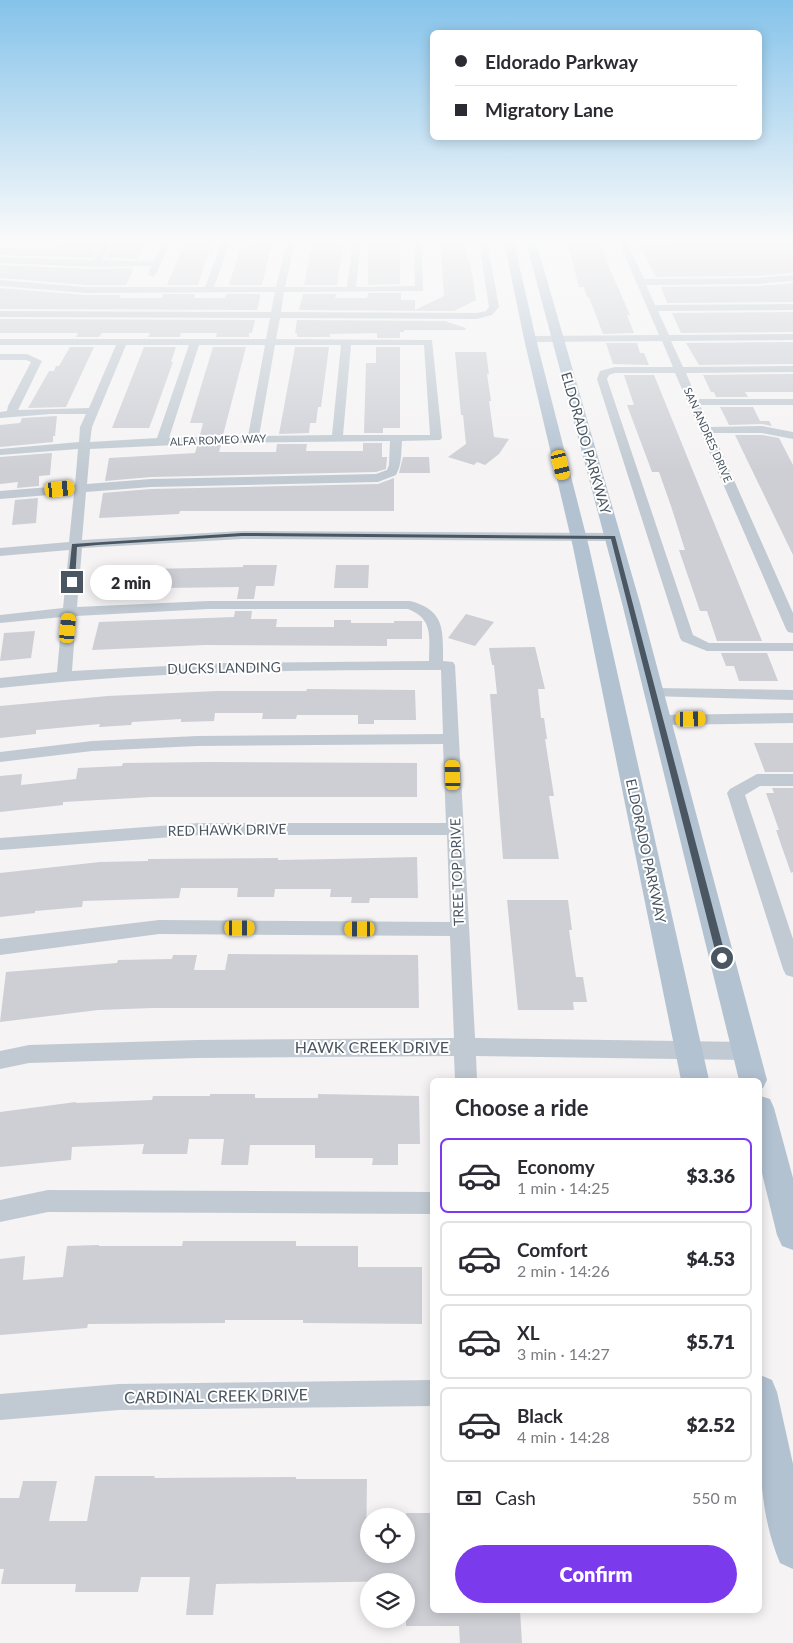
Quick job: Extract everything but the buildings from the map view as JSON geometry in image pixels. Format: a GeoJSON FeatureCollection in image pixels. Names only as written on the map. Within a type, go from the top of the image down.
{"type":"FeatureCollection","features":[{"type":"Feature","properties":{"kind":"main road","name":"ELDORADO PARKWAY"},"geometry":{"type":"LineString","coordinates":[[526,319],[578,537],[695,1078]]}},
{"type":"Feature","properties":{"kind":"main road","name":"ELDORADO PARKWAY"},"geometry":{"type":"LineString","coordinates":[[551,319],[613,537],[662,720],[752,1078]]}},
{"type":"Feature","properties":{"kind":"main road"},"geometry":{"type":"LineString","coordinates":[[762,1116],[793,1235]]}},
{"type":"Feature","properties":{"kind":"main road"},"geometry":{"type":"LineString","coordinates":[[762,1402],[793,1550]]}},
{"type":"Feature","properties":{"kind":"street"},"geometry":{"type":"LineString","coordinates":[[253,438],[274,319]]}},
{"type":"Feature","properties":{"kind":"street","name":"SAN ANDRES DRIVE"},"geometry":{"type":"LineString","coordinates":[[658,319],[793,629]]}},
{"type":"Feature","properties":{"kind":"street"},"geometry":{"type":"LineString","coordinates":[[530,339],[793,337]]}},
{"type":"Feature","properties":{"kind":"street"},"geometry":{"type":"LineString","coordinates":[[0,342],[346,343],[337,438]]}},
{"type":"Feature","properties":{"kind":"street","name":"ALFA ROMEO WAY"},"geometry":{"type":"LineString","coordinates":[[0,452],[83,444],[253,438],[436,438],[429,342],[346,343]]}},
{"type":"Feature","properties":{"kind":"street"},"geometry":{"type":"LineString","coordinates":[[64,675],[83,444],[86,427],[92,411],[122,343]]}},
{"type":"Feature","properties":{"kind":"street"},"geometry":{"type":"LineString","coordinates":[[162,441],[195,343]]}},
{"type":"Feature","properties":{"kind":"street"},"geometry":{"type":"LineString","coordinates":[[0,357],[27,357],[37,361],[13,406],[12,414]]}},
{"type":"Feature","properties":{"kind":"street"},"geometry":{"type":"LineString","coordinates":[[793,369],[607,370],[602,379],[687,638],[707,647],[793,647]]}},
{"type":"Feature","properties":{"kind":"street"},"geometry":{"type":"LineString","coordinates":[[694,402],[793,402]]}},
{"type":"Feature","properties":{"kind":"street"},"geometry":{"type":"LineString","coordinates":[[0,415],[92,411]]}},
{"type":"Feature","properties":{"kind":"street"},"geometry":{"type":"LineString","coordinates":[[706,430],[769,430],[786,432],[793,436]]}},
{"type":"Feature","properties":{"kind":"street"},"geometry":{"type":"LineString","coordinates":[[0,495],[79,487],[220,480],[378,478],[392,472],[395,465],[396,438]]}},
{"type":"Feature","properties":{"kind":"street"},"geometry":{"type":"LineString","coordinates":[[0,552],[74,545],[242,535],[613,537]]}},
{"type":"Feature","properties":{"kind":"street","name":"TREE TOP DRIVE"},"geometry":{"type":"LineString","coordinates":[[69,612],[208,605],[410,605],[421,608],[430,615],[434,621],[442,665],[452,739],[466,1078]]}},
{"type":"Feature","properties":{"kind":"street"},"geometry":{"type":"LineString","coordinates":[[0,619],[69,612]]}},
{"type":"Feature","properties":{"kind":"street","name":"DUCKS LANDING"},"geometry":{"type":"LineString","coordinates":[[0,683],[64,675],[187,668],[442,665]]}},
{"type":"Feature","properties":{"kind":"street"},"geometry":{"type":"LineString","coordinates":[[654,693],[793,695]]}},
{"type":"Feature","properties":{"kind":"street"},"geometry":{"type":"LineString","coordinates":[[662,720],[793,718]]}},
{"type":"Feature","properties":{"kind":"street"},"geometry":{"type":"LineString","coordinates":[[0,757],[92,746],[197,741],[452,739]]}},
{"type":"Feature","properties":{"kind":"street"},"geometry":{"type":"LineString","coordinates":[[793,780],[757,780],[736,793],[793,969]]}},
{"type":"Feature","properties":{"kind":"street","name":"RED HAWK DRIVE"},"geometry":{"type":"LineString","coordinates":[[0,844],[199,829],[455,830]]}},
{"type":"Feature","properties":{"kind":"street"},"geometry":{"type":"LineString","coordinates":[[0,947],[160,927],[460,929]]}},
{"type":"Feature","properties":{"kind":"street","name":"HAWK CREEK DRIVE"},"geometry":{"type":"LineString","coordinates":[[0,1060],[29,1054],[187,1049],[465,1047],[745,1051]]}},
{"type":"Feature","properties":{"kind":"street"},"geometry":{"type":"LineString","coordinates":[[0,1211],[48,1201],[430,1203]]}},
{"type":"Feature","properties":{"kind":"street","name":"CARDINAL CREEK DRIVE"},"geometry":{"type":"LineString","coordinates":[[0,1407],[118,1397],[430,1393]]}},
{"type":"Feature","properties":{"kind":"route"},"geometry":{"type":"LineString","coordinates":[[72,582],[74,545],[97,543],[242,535],[613,537],[662,720],[722,958]]}}]}
